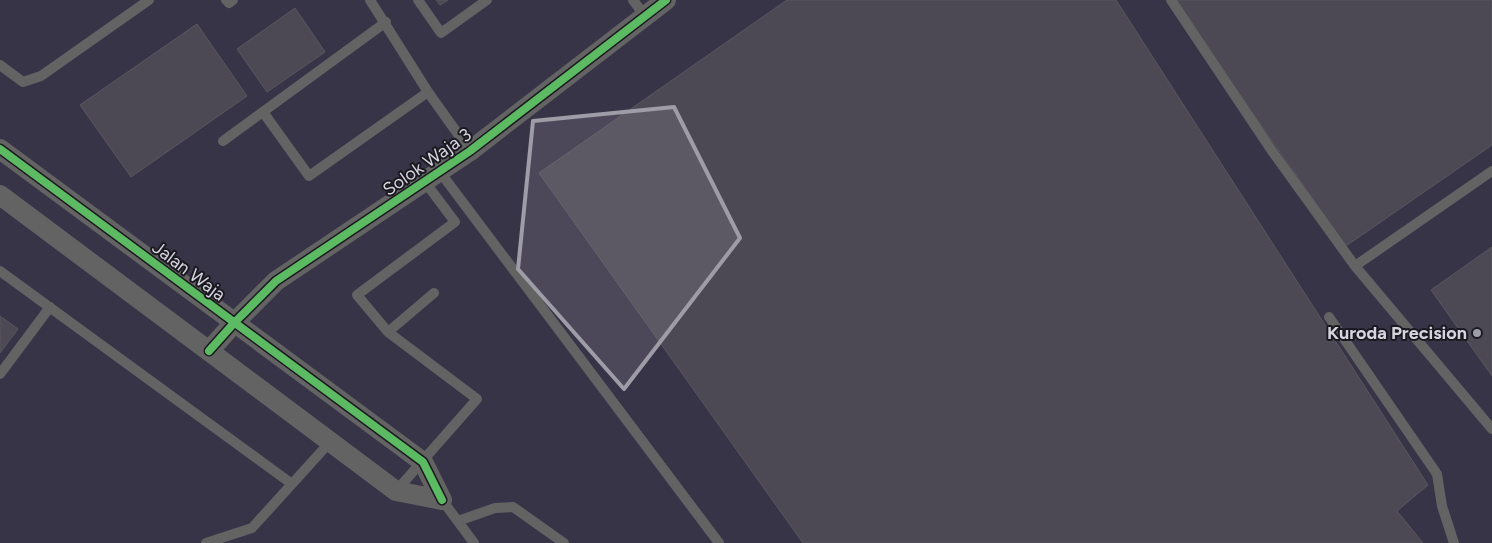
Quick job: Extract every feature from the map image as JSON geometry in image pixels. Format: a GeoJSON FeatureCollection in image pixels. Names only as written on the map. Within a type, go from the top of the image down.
{"type":"FeatureCollection","features":[{"type":"Feature","properties":{"kind":"street","name":"Solok Waja 3"},"geometry":{"type":"LineString","coordinates":[[209,351],[276,281],[470,151],[638,8],[666,0]]}},
{"type":"Feature","properties":{"kind":"street","name":"Jalan Waja"},"geometry":{"type":"LineString","coordinates":[[0,149],[423,462],[442,500]]}},
{"type":"Feature","properties":{"kind":"street"},"geometry":{"type":"LineString","coordinates":[[0,196],[396,491],[442,500]]}},
{"type":"Feature","properties":{"kind":"lane"},"geometry":{"type":"LineString","coordinates":[[0,65],[23,82],[41,76],[149,0]]}},
{"type":"Feature","properties":{"kind":"lane"},"geometry":{"type":"LineString","coordinates":[[226,0],[229,4],[234,0]]}},
{"type":"Feature","properties":{"kind":"lane"},"geometry":{"type":"LineString","coordinates":[[370,0],[386,22],[428,92],[470,151]]}},
{"type":"Feature","properties":{"kind":"lane"},"geometry":{"type":"LineString","coordinates":[[418,0],[441,33],[487,0]]}},
{"type":"Feature","properties":{"kind":"lane"},"geometry":{"type":"LineString","coordinates":[[1171,0],[1272,151],[1355,266],[1492,429]]}},
{"type":"Feature","properties":{"kind":"lane"},"geometry":{"type":"LineString","coordinates":[[223,141],[386,22]]}},
{"type":"Feature","properties":{"kind":"lane"},"geometry":{"type":"LineString","coordinates":[[263,112],[309,176],[428,92]]}},
{"type":"Feature","properties":{"kind":"lane"},"geometry":{"type":"LineString","coordinates":[[1355,266],[1492,171]]}},
{"type":"Feature","properties":{"kind":"lane"},"geometry":{"type":"LineString","coordinates":[[396,491],[477,399],[388,332],[357,295],[455,222],[433,177]]}},
{"type":"Feature","properties":{"kind":"lane"},"geometry":{"type":"LineString","coordinates":[[433,177],[720,543]]}},
{"type":"Feature","properties":{"kind":"lane"},"geometry":{"type":"LineString","coordinates":[[0,271],[292,484]]}},
{"type":"Feature","properties":{"kind":"lane"},"geometry":{"type":"LineString","coordinates":[[388,332],[434,293]]}},
{"type":"Feature","properties":{"kind":"lane"},"geometry":{"type":"LineString","coordinates":[[0,374],[50,307]]}},
{"type":"Feature","properties":{"kind":"lane"},"geometry":{"type":"LineString","coordinates":[[1329,317],[1437,474],[1442,506],[1454,543]]}},
{"type":"Feature","properties":{"kind":"lane"},"geometry":{"type":"LineString","coordinates":[[206,543],[252,528],[330,442]]}},
{"type":"Feature","properties":{"kind":"lane"},"geometry":{"type":"LineString","coordinates":[[442,500],[474,543]]}},
{"type":"Feature","properties":{"kind":"lane"},"geometry":{"type":"LineString","coordinates":[[458,521],[495,508],[513,507],[564,543]]}},
{"type":"Feature","properties":{"kind":"highlighted area"},"geometry":{"type":"Polygon","coordinates":[[[674,107],[740,238],[624,389],[518,269],[533,121],[674,107]]]}},
{"type":"Feature","properties":{"kind":"shaded area"},"geometry":{"type":"Polygon","coordinates":[[[0,0],[1492,0],[1492,543],[0,543],[0,0]]]}},
{"type":"Feature","properties":{"kind":"building"},"geometry":{"type":"Polygon","coordinates":[[[436,0],[448,0],[440,5],[436,0]]]}},
{"type":"Feature","properties":{"kind":"building"},"geometry":{"type":"Polygon","coordinates":[[[787,0],[1116,0],[1428,485],[1397,511],[1423,543],[803,543],[539,173],[787,0]]]}},
{"type":"Feature","properties":{"kind":"building"},"geometry":{"type":"Polygon","coordinates":[[[1173,0],[1492,0],[1492,145],[1346,246],[1173,0]]]}},
{"type":"Feature","properties":{"kind":"building"},"geometry":{"type":"Polygon","coordinates":[[[295,8],[325,52],[267,92],[237,49],[295,8]]]}},
{"type":"Feature","properties":{"kind":"building"},"geometry":{"type":"Polygon","coordinates":[[[197,24],[247,96],[131,177],[80,105],[197,24]]]}},
{"type":"Feature","properties":{"kind":"building","name":"Kuroda Precision"},"geometry":{"type":"Polygon","coordinates":[[[1492,247],[1492,376],[1431,290],[1492,247]]]}},
{"type":"Feature","properties":{"kind":"building"},"geometry":{"type":"Polygon","coordinates":[[[0,316],[18,329],[0,353],[0,316]]]}},
{"type":"Feature","properties":{"kind":"cycle path"},"geometry":{"type":"LineString","coordinates":[[209,351],[276,281],[470,151],[666,0]]}},
{"type":"Feature","properties":{"kind":"cycle path"},"geometry":{"type":"LineString","coordinates":[[0,149],[423,462],[442,500]]}},
{"type":"Feature","properties":{"kind":"place","name":"Kuroda Precision"},"geometry":{"type":"Point","coordinates":[1477,333]}}]}
